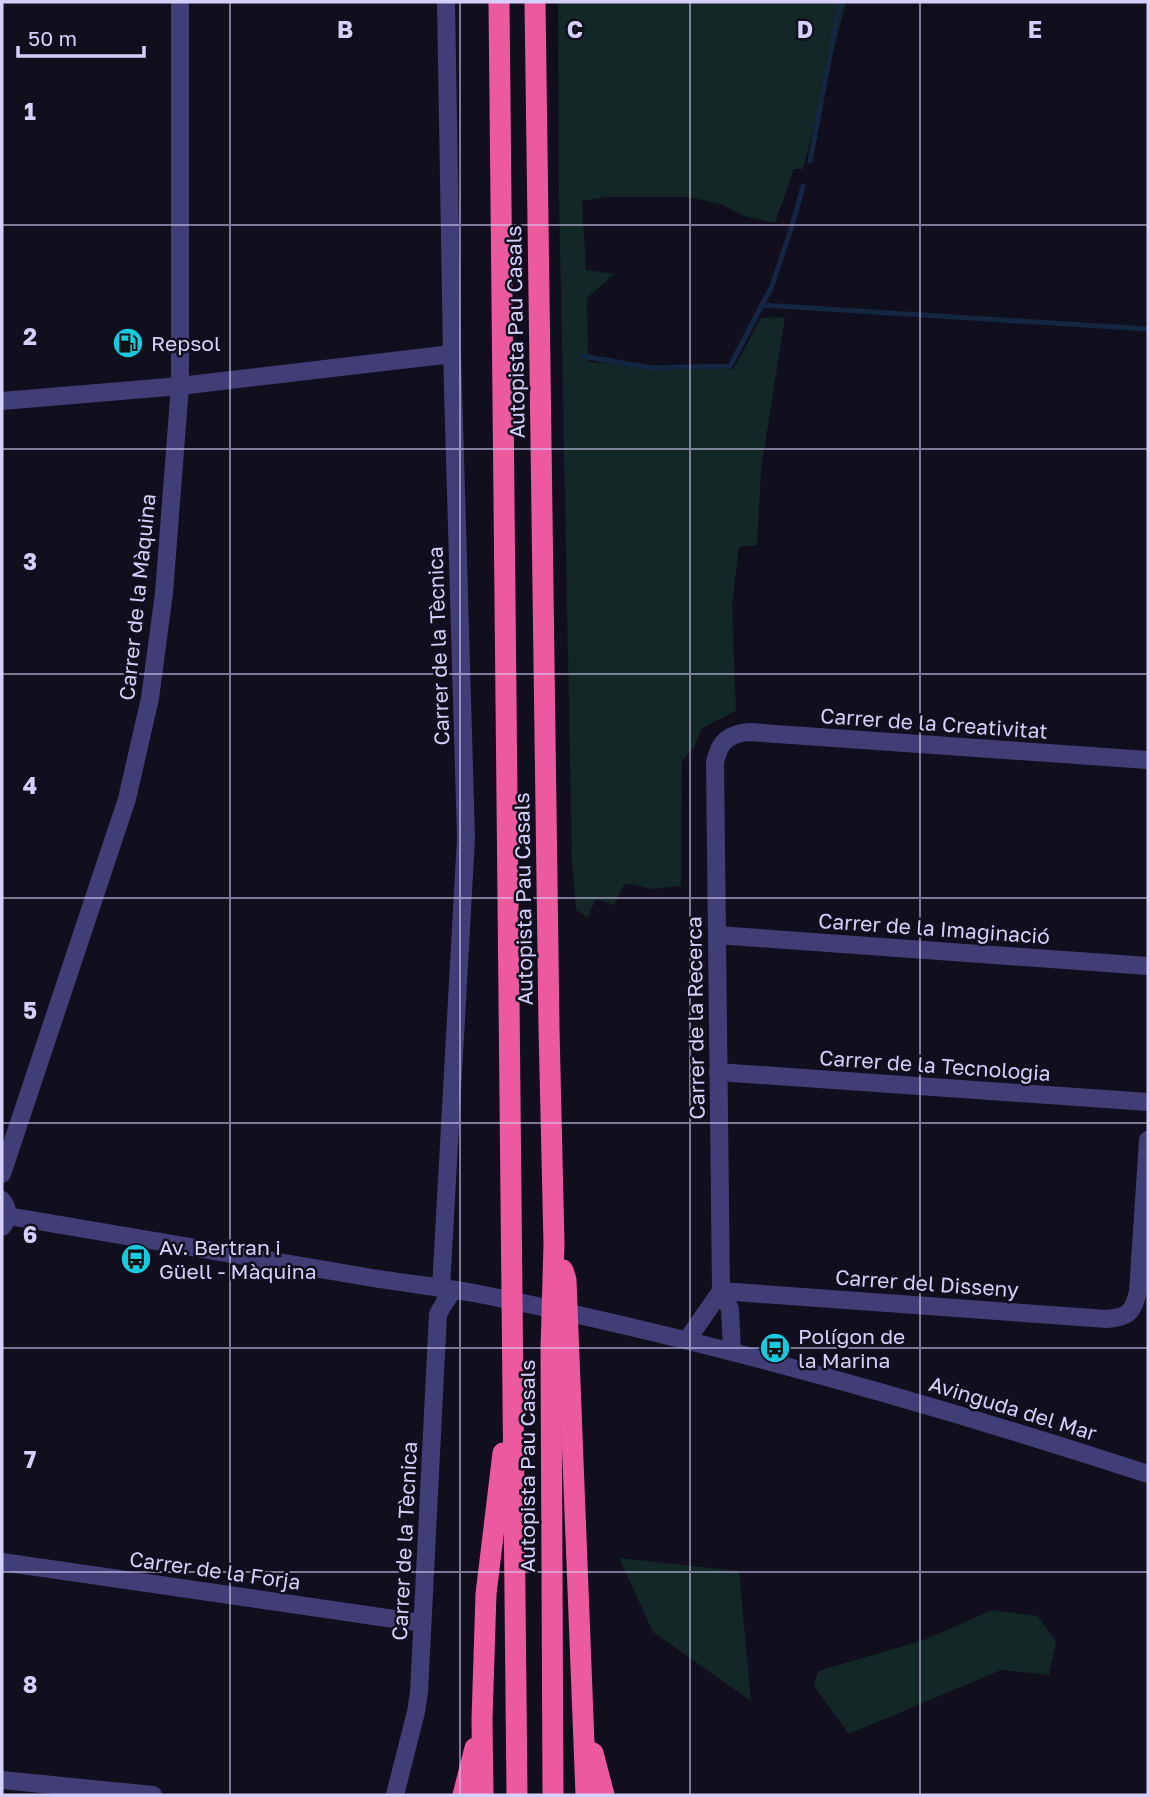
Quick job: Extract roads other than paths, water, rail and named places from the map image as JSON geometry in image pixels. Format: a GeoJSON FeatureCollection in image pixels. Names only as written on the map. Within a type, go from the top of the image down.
{"type":"FeatureCollection","features":[{"type":"Feature","properties":{"kind":"highway","name":"Autopista Pau Casals"},"geometry":{"type":"LineString","coordinates":[[499,2],[517,1795]]}},
{"type":"Feature","properties":{"kind":"highway","name":"Autopista Pau Casals"},"geometry":{"type":"LineString","coordinates":[[535,2],[548,972],[554,1244],[559,1280],[560,1349],[553,1795]]}},
{"type":"Feature","properties":{"kind":"highway"},"geometry":{"type":"LineString","coordinates":[[560,1349],[575,1540],[586,1795]]}},
{"type":"Feature","properties":{"kind":"highway"},"geometry":{"type":"LineString","coordinates":[[484,1795],[482,1719],[486,1594],[514,1368]]}},
{"type":"Feature","properties":{"kind":"highway"},"geometry":{"type":"LineString","coordinates":[[583,1714],[604,1795]]}},
{"type":"Feature","properties":{"kind":"highway"},"geometry":{"type":"LineString","coordinates":[[463,1795],[482,1719]]}},
{"type":"Feature","properties":{"kind":"street","name":"Carrer de la Màquina"},"geometry":{"type":"LineString","coordinates":[[2,1174],[127,799],[150,698],[164,593],[180,386],[180,2]]}},
{"type":"Feature","properties":{"kind":"street","name":"Carrer de la Tècnica"},"geometry":{"type":"LineString","coordinates":[[395,1795],[419,1692],[438,1314],[447,1290],[466,838],[452,354],[446,2]]}},
{"type":"Feature","properties":{"kind":"street"},"geometry":{"type":"LineString","coordinates":[[2,401],[180,386],[452,354]]}},
{"type":"Feature","properties":{"kind":"street","name":"Carrer de la Creativitat"},"geometry":{"type":"LineString","coordinates":[[721,745],[727,738],[749,732],[1148,760]]}},
{"type":"Feature","properties":{"kind":"street","name":"Carrer de la Recerca"},"geometry":{"type":"LineString","coordinates":[[721,745],[715,762],[721,1292],[730,1308],[732,1351]]}},
{"type":"Feature","properties":{"kind":"street","name":"Carrer de la Imaginació"},"geometry":{"type":"LineString","coordinates":[[717,935],[1148,966]]}},
{"type":"Feature","properties":{"kind":"street","name":"Carrer de la Tecnologia"},"geometry":{"type":"LineString","coordinates":[[718,1072],[1148,1102]]}},
{"type":"Feature","properties":{"kind":"street","name":"Carrer del Disseny"},"geometry":{"type":"LineString","coordinates":[[721,1292],[1119,1318],[1129,1314],[1135,1305],[1138,1292],[1148,1140]]}},
{"type":"Feature","properties":{"kind":"street","name":"Avinguda del Mar"},"geometry":{"type":"LineString","coordinates":[[4,1214],[481,1294],[687,1340],[925,1405],[1148,1474]]}},
{"type":"Feature","properties":{"kind":"street"},"geometry":{"type":"LineString","coordinates":[[687,1340],[721,1292]]}},
{"type":"Feature","properties":{"kind":"street","name":"Carrer de la Forja"},"geometry":{"type":"LineString","coordinates":[[2,1562],[422,1623]]}},
{"type":"Feature","properties":{"kind":"street"},"geometry":{"type":"LineString","coordinates":[[2,1780],[153,1795]]}},
{"type":"Feature","properties":{"kind":"waterway"},"geometry":{"type":"LineString","coordinates":[[810,161],[840,2]]}},
{"type":"Feature","properties":{"kind":"waterway"},"geometry":{"type":"LineString","coordinates":[[583,356],[652,368],[730,366],[772,286],[803,186]]}},
{"type":"Feature","properties":{"kind":"waterway"},"geometry":{"type":"LineString","coordinates":[[762,305],[1148,329]]}},
{"type":"Feature","properties":{"kind":"place","name":"Repsol"},"geometry":{"type":"Point","coordinates":[128,343]}},
{"type":"Feature","properties":{"kind":"place","name":"Av. Bertran i Güell - Màquina"},"geometry":{"type":"Point","coordinates":[136,1259]}},
{"type":"Feature","properties":{"kind":"place","name":"Polígon de la Marina"},"geometry":{"type":"Point","coordinates":[775,1348]}}]}
